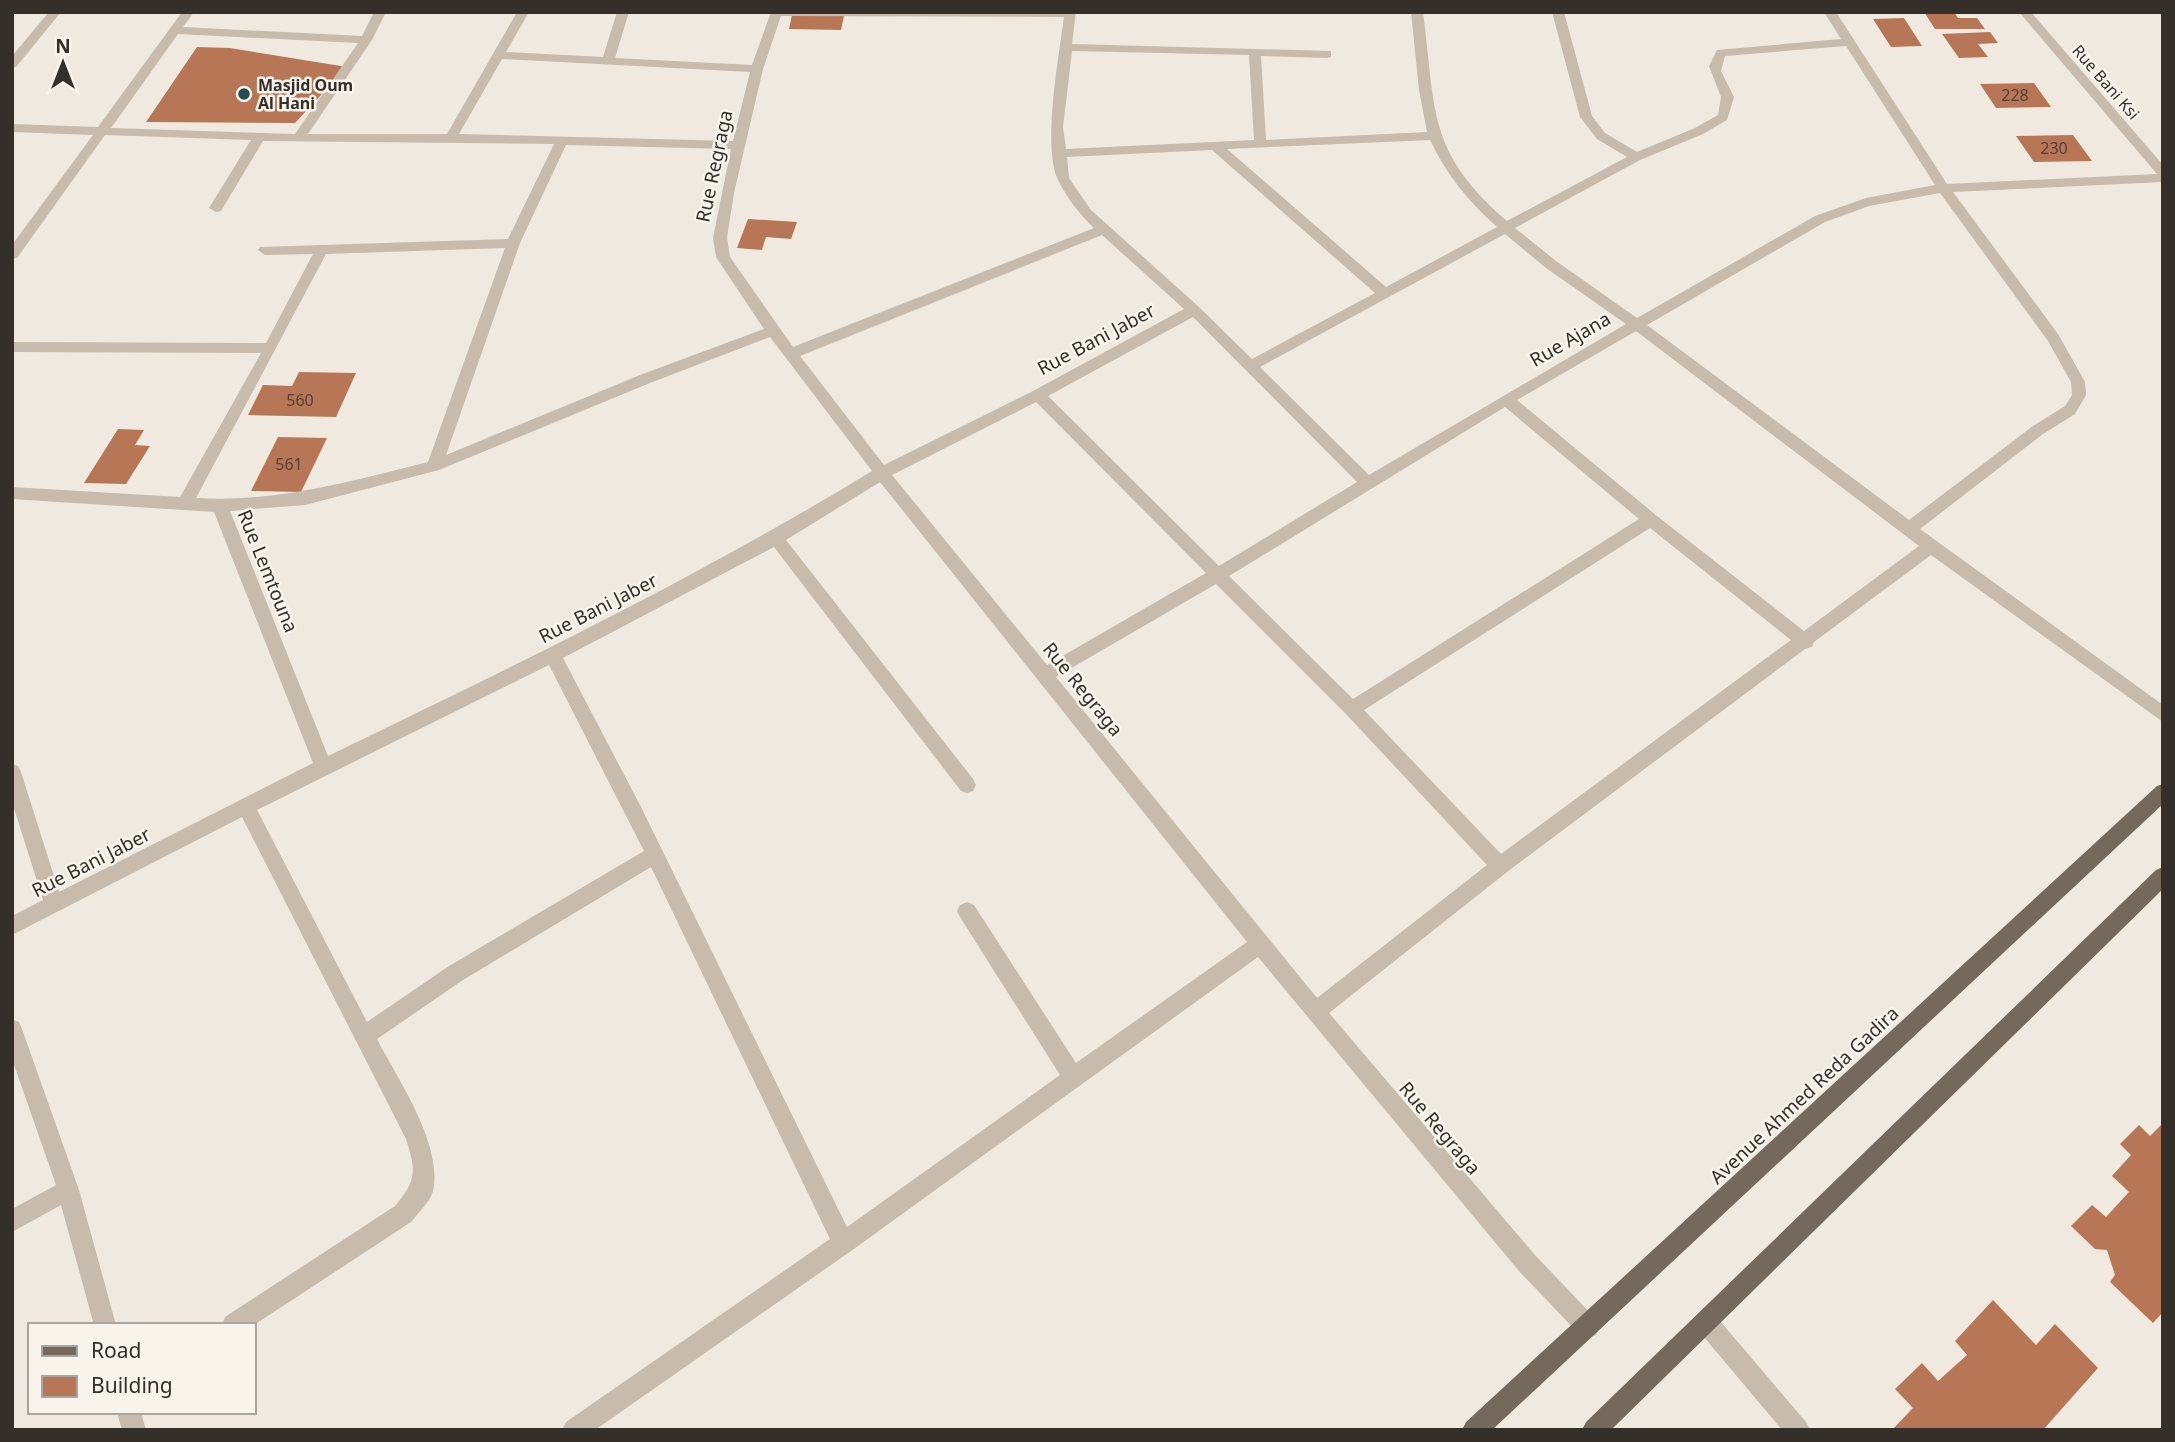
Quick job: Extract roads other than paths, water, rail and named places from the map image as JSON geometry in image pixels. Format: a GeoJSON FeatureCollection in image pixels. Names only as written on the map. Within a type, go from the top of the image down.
{"type":"FeatureCollection","features":[{"type":"Feature","properties":{"kind":"main road","name":"Avenue Ahmed Reda Gadira"},"geometry":{"type":"LineString","coordinates":[[1474,1430],[1588,1328],[2163,792]]}},
{"type":"Feature","properties":{"kind":"main road"},"geometry":{"type":"LineString","coordinates":[[1594,1430],[2163,876]]}},
{"type":"Feature","properties":{"kind":"street"},"geometry":{"type":"LineString","coordinates":[[12,64],[55,12]]}},
{"type":"Feature","properties":{"kind":"street"},"geometry":{"type":"LineString","coordinates":[[12,255],[188,12]]}},
{"type":"Feature","properties":{"kind":"street"},"geometry":{"type":"LineString","coordinates":[[299,138],[366,40],[380,12]]}},
{"type":"Feature","properties":{"kind":"street"},"geometry":{"type":"LineString","coordinates":[[451,138],[523,12]]}},
{"type":"Feature","properties":{"kind":"street"},"geometry":{"type":"LineString","coordinates":[[608,61],[623,12]]}},
{"type":"Feature","properties":{"kind":"street"},"geometry":{"type":"LineString","coordinates":[[1417,12],[1434,136],[1446,162],[1466,189],[1507,227],[1587,291],[1636,324],[1931,546],[2163,715]]}},
{"type":"Feature","properties":{"kind":"street"},"geometry":{"type":"LineString","coordinates":[[1558,12],[1586,117],[1601,136],[1636,157]]}},
{"type":"Feature","properties":{"kind":"street"},"geometry":{"type":"LineString","coordinates":[[1830,12],[1943,188],[2053,338],[2078,382],[2080,395],[2070,410],[2038,429],[1910,528]]}},
{"type":"Feature","properties":{"kind":"street","name":"Rue Bani Ksi"},"geometry":{"type":"LineString","coordinates":[[2025,12],[2163,175]]}},
{"type":"Feature","properties":{"kind":"street"},"geometry":{"type":"LineString","coordinates":[[777,13],[1070,13],[1057,127],[1063,178],[1086,213],[1194,310],[1249,368],[1367,483]]}},
{"type":"Feature","properties":{"kind":"street","name":"Rue Regraga"},"geometry":{"type":"LineString","coordinates":[[777,13],[757,69],[725,204],[720,238],[723,257],[773,331],[882,473],[1260,944],[1527,1262],[1588,1328]]}},
{"type":"Feature","properties":{"kind":"street"},"geometry":{"type":"LineString","coordinates":[[176,30],[366,40]]}},
{"type":"Feature","properties":{"kind":"street"},"geometry":{"type":"LineString","coordinates":[[12,36],[34,37]]}},
{"type":"Feature","properties":{"kind":"street"},"geometry":{"type":"LineString","coordinates":[[1249,368],[1636,157],[1699,131],[1723,117],[1728,96],[1715,71],[1715,62],[1721,53],[1848,42]]}},
{"type":"Feature","properties":{"kind":"street"},"geometry":{"type":"LineString","coordinates":[[1066,47],[1328,54]]}},
{"type":"Feature","properties":{"kind":"street"},"geometry":{"type":"LineString","coordinates":[[1255,52],[1260,144]]}},
{"type":"Feature","properties":{"kind":"street"},"geometry":{"type":"LineString","coordinates":[[499,55],[757,69]]}},
{"type":"Feature","properties":{"kind":"street"},"geometry":{"type":"LineString","coordinates":[[12,128],[299,138],[451,138],[561,143],[740,145]]}},
{"type":"Feature","properties":{"kind":"street"},"geometry":{"type":"LineString","coordinates":[[1060,153],[1434,136]]}},
{"type":"Feature","properties":{"kind":"street"},"geometry":{"type":"LineString","coordinates":[[216,208],[259,137]]}},
{"type":"Feature","properties":{"kind":"street"},"geometry":{"type":"LineString","coordinates":[[434,466],[513,243],[561,143]]}},
{"type":"Feature","properties":{"kind":"street"},"geometry":{"type":"LineString","coordinates":[[1215,146],[1385,294]]}},
{"type":"Feature","properties":{"kind":"street","name":"Rue Ajana"},"geometry":{"type":"LineString","coordinates":[[1045,676],[1506,399],[1820,219],[1866,202],[1943,188],[2163,175]]}},
{"type":"Feature","properties":{"kind":"street"},"geometry":{"type":"LineString","coordinates":[[791,354],[1104,229]]}},
{"type":"Feature","properties":{"kind":"street"},"geometry":{"type":"LineString","coordinates":[[265,250],[420,248],[513,243]]}},
{"type":"Feature","properties":{"kind":"street"},"geometry":{"type":"LineString","coordinates":[[184,505],[322,249]]}},
{"type":"Feature","properties":{"kind":"street","name":"Rue Bani Jaber"},"geometry":{"type":"LineString","coordinates":[[12,926],[323,767],[553,655],[776,538],[882,473],[1038,395],[1194,310]]}},
{"type":"Feature","properties":{"kind":"street"},"geometry":{"type":"LineString","coordinates":[[220,506],[305,499],[434,466],[645,379],[773,331]]}},
{"type":"Feature","properties":{"kind":"street"},"geometry":{"type":"LineString","coordinates":[[12,347],[271,348]]}},
{"type":"Feature","properties":{"kind":"street"},"geometry":{"type":"LineString","coordinates":[[1038,395],[1352,709],[1500,866]]}},
{"type":"Feature","properties":{"kind":"street"},"geometry":{"type":"LineString","coordinates":[[1506,399],[1651,520],[1805,642]]}},
{"type":"Feature","properties":{"kind":"street","name":"Rue Lemtouna"},"geometry":{"type":"LineString","coordinates":[[12,493],[220,506],[323,767]]}},
{"type":"Feature","properties":{"kind":"street"},"geometry":{"type":"LineString","coordinates":[[1352,709],[1651,520]]}},
{"type":"Feature","properties":{"kind":"street"},"geometry":{"type":"LineString","coordinates":[[776,538],[967,785]]}},
{"type":"Feature","properties":{"kind":"street"},"geometry":{"type":"LineString","coordinates":[[1315,1012],[1500,866],[1931,546]]}},
{"type":"Feature","properties":{"kind":"street"},"geometry":{"type":"LineString","coordinates":[[553,655],[843,1242]]}},
{"type":"Feature","properties":{"kind":"street"},"geometry":{"type":"LineString","coordinates":[[12,772],[54,905]]}},
{"type":"Feature","properties":{"kind":"street"},"geometry":{"type":"LineString","coordinates":[[236,1323],[403,1214],[422,1191],[424,1162],[415,1135],[246,806]]}},
{"type":"Feature","properties":{"kind":"street"},"geometry":{"type":"LineString","coordinates":[[364,1036],[456,973],[654,855]]}},
{"type":"Feature","properties":{"kind":"street"},"geometry":{"type":"LineString","coordinates":[[967,911],[1074,1078]]}},
{"type":"Feature","properties":{"kind":"street"},"geometry":{"type":"LineString","coordinates":[[574,1430],[843,1242],[1260,944]]}},
{"type":"Feature","properties":{"kind":"street"},"geometry":{"type":"LineString","coordinates":[[12,1029],[68,1190],[104,1323]]}},
{"type":"Feature","properties":{"kind":"street"},"geometry":{"type":"LineString","coordinates":[[12,1221],[68,1190]]}},
{"type":"Feature","properties":{"kind":"street"},"geometry":{"type":"LineString","coordinates":[[1706,1322],[1798,1430]]}},
{"type":"Feature","properties":{"kind":"place","name":"Masjid Oum Al Hani"},"geometry":{"type":"Point","coordinates":[244,94]}}]}
